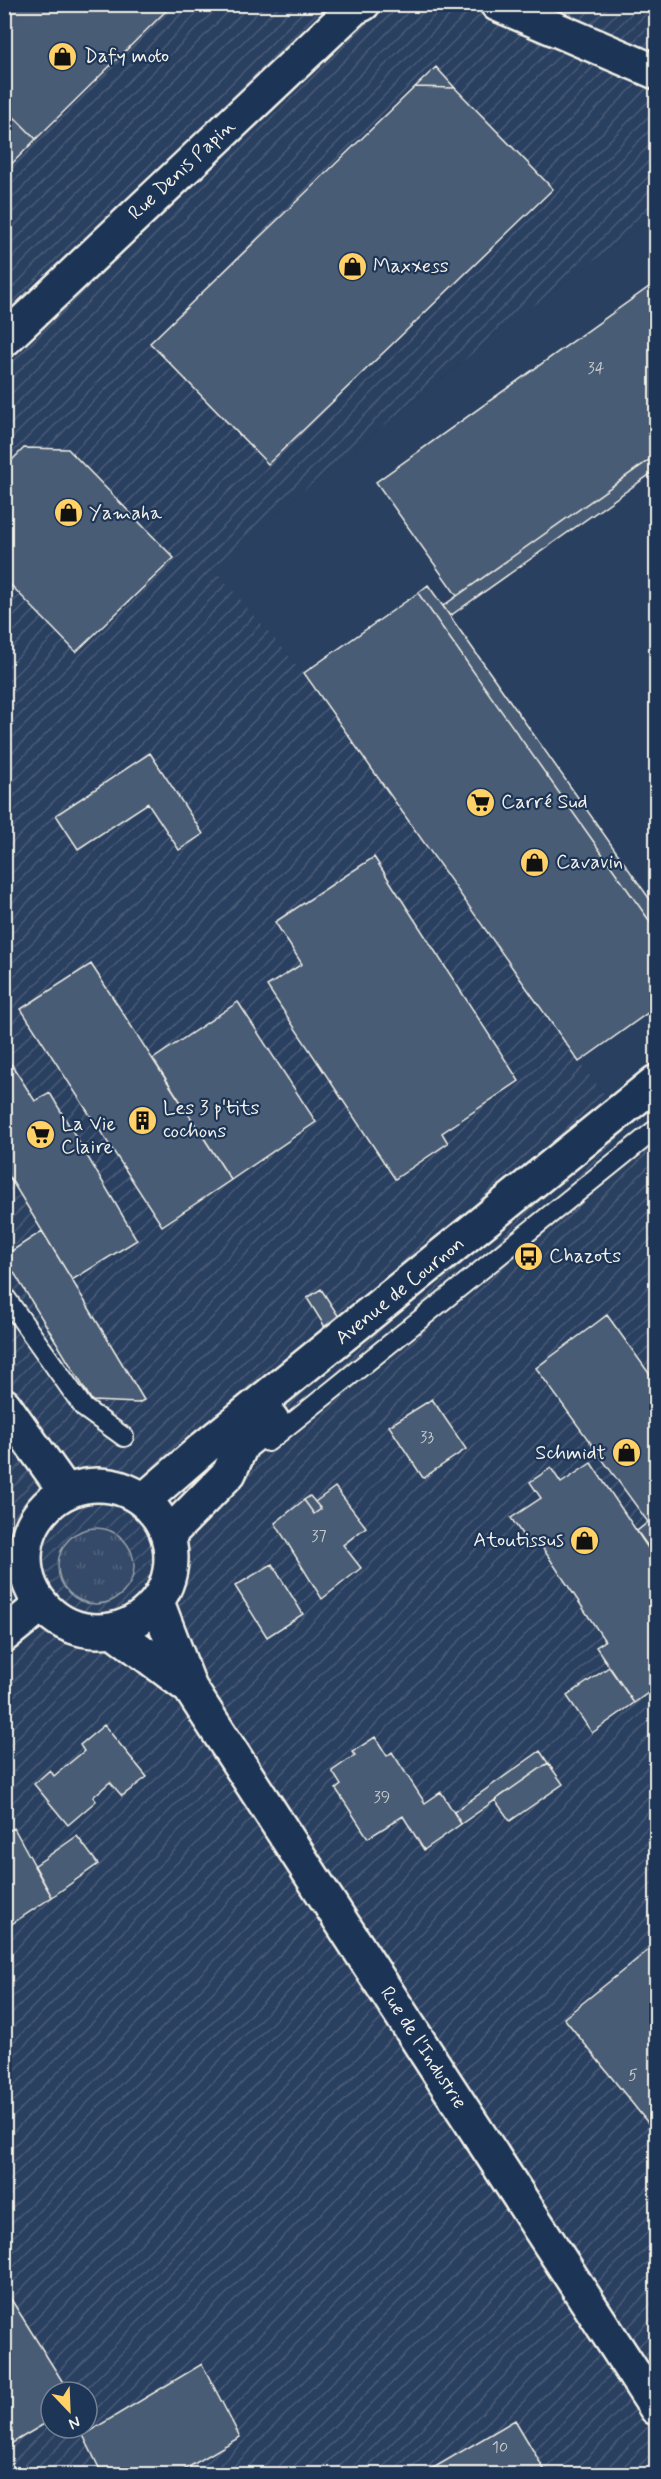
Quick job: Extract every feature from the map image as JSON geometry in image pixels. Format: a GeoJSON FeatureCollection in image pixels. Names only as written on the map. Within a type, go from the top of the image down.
{"type":"FeatureCollection","features":[{"type":"Feature","properties":{"kind":"main road","name":"Rue Denis Papin"},"geometry":{"type":"LineString","coordinates":[[4,340],[354,8],[363,4]]}},
{"type":"Feature","properties":{"kind":"main road"},"geometry":{"type":"LineString","coordinates":[[497,4],[657,72]]}},
{"type":"Feature","properties":{"kind":"main road","name":"Avenue de Cournon"},"geometry":{"type":"LineString","coordinates":[[144,1500],[657,1082]]}},
{"type":"Feature","properties":{"kind":"main road","name":"Avenue de Cournon"},"geometry":{"type":"LineString","coordinates":[[168,1535],[229,1473],[243,1444],[434,1285],[657,1106]]}},
{"type":"Feature","properties":{"kind":"main road"},"geometry":{"type":"LineString","coordinates":[[4,1406],[66,1492]]}},
{"type":"Feature","properties":{"kind":"main road"},"geometry":{"type":"LineString","coordinates":[[91,1485],[119,1487],[144,1500],[159,1516],[171,1547],[170,1576],[157,1602],[138,1620],[113,1630],[86,1631],[61,1623],[41,1605],[27,1582],[24,1555],[30,1528],[45,1507],[66,1492],[91,1485]]}},
{"type":"Feature","properties":{"kind":"main road","name":"Rue de l'Industrie"},"geometry":{"type":"LineString","coordinates":[[157,1602],[190,1688],[657,2408]]}},
{"type":"Feature","properties":{"kind":"main road"},"geometry":{"type":"LineString","coordinates":[[4,1635],[41,1605]]}},
{"type":"Feature","properties":{"kind":"main road","name":"Rue de l'Industrie"},"geometry":{"type":"LineString","coordinates":[[113,1630],[190,1688]]}},
{"type":"Feature","properties":{"kind":"lane"},"geometry":{"type":"LineString","coordinates":[[229,1473],[657,1129]]}},
{"type":"Feature","properties":{"kind":"lane"},"geometry":{"type":"LineString","coordinates":[[4,1295],[84,1408],[124,1437]]}},
{"type":"Feature","properties":{"kind":"shaded area"},"geometry":{"type":"Polygon","coordinates":[[[5,5],[656,5],[656,214],[500,331],[281,509],[216,571],[304,673],[579,1062],[629,1125],[656,1103],[656,2474],[5,2474],[5,5]]]}},
{"type":"Feature","properties":{"kind":"shaded area"},"geometry":{"type":"Polygon","coordinates":[[[656,214],[656,1103],[629,1125],[579,1062],[304,673],[215,571],[281,509],[500,331],[656,214]]]}},
{"type":"Feature","properties":{"kind":"green space"},"geometry":{"type":"Polygon","coordinates":[[[96,1528],[110,1531],[123,1539],[131,1552],[134,1566],[131,1580],[123,1593],[110,1601],[96,1604],[82,1601],[69,1593],[61,1580],[58,1566],[61,1552],[69,1539],[82,1531],[96,1528]]]}},
{"type":"Feature","properties":{"kind":"building","name":"Dafy moto"},"geometry":{"type":"Polygon","coordinates":[[[4,4],[173,4],[36,139],[4,107],[4,4]]]}},
{"type":"Feature","properties":{"kind":"building"},"geometry":{"type":"Polygon","coordinates":[[[436,67],[455,88],[415,87],[436,67]]]}},
{"type":"Feature","properties":{"kind":"building","name":"Maxxess"},"geometry":{"type":"Polygon","coordinates":[[[415,87],[455,88],[553,189],[268,464],[150,343],[415,87]]]}},
{"type":"Feature","properties":{"kind":"building"},"geometry":{"type":"Polygon","coordinates":[[[4,107],[36,139],[4,172],[4,107]]]}},
{"type":"Feature","properties":{"kind":"building"},"geometry":{"type":"Polygon","coordinates":[[[656,282],[656,455],[457,596],[376,482],[656,282]]]}},
{"type":"Feature","properties":{"kind":"building","name":"Yamaha"},"geometry":{"type":"Polygon","coordinates":[[[24,448],[68,449],[174,558],[76,652],[4,578],[4,468],[24,448]]]}},
{"type":"Feature","properties":{"kind":"building"},"geometry":{"type":"Polygon","coordinates":[[[656,455],[656,470],[450,616],[443,606],[656,455]]]}},
{"type":"Feature","properties":{"kind":"building"},"geometry":{"type":"Polygon","coordinates":[[[428,585],[656,908],[656,930],[418,593],[428,585]]]}},
{"type":"Feature","properties":{"kind":"building","name":"Carré Sud"},"geometry":{"type":"Polygon","coordinates":[[[418,593],[656,930],[656,1007],[579,1062],[304,673],[418,593]]]}},
{"type":"Feature","properties":{"kind":"building"},"geometry":{"type":"Polygon","coordinates":[[[150,753],[203,834],[179,850],[148,803],[78,849],[56,815],[150,753]]]}},
{"type":"Feature","properties":{"kind":"building"},"geometry":{"type":"Polygon","coordinates":[[[374,857],[519,1081],[442,1133],[448,1143],[395,1179],[267,986],[302,964],[275,922],[374,857]]]}},
{"type":"Feature","properties":{"kind":"building","name":"Les 3 p'tits cochons"},"geometry":{"type":"Polygon","coordinates":[[[91,964],[231,1180],[162,1226],[21,1009],[91,964]]]}},
{"type":"Feature","properties":{"kind":"building"},"geometry":{"type":"Polygon","coordinates":[[[238,1002],[316,1122],[231,1180],[153,1059],[238,1002]]]}},
{"type":"Feature","properties":{"kind":"building","name":"La Vie Claire"},"geometry":{"type":"Polygon","coordinates":[[[4,1053],[35,1101],[50,1093],[137,1240],[72,1280],[4,1168],[4,1053]]]}},
{"type":"Feature","properties":{"kind":"building"},"geometry":{"type":"Polygon","coordinates":[[[42,1231],[144,1400],[138,1403],[92,1401],[4,1256],[42,1231]]]}},
{"type":"Feature","properties":{"kind":"building"},"geometry":{"type":"Polygon","coordinates":[[[321,1289],[339,1317],[325,1327],[307,1298],[321,1289]]]}},
{"type":"Feature","properties":{"kind":"building","name":"Schmidt"},"geometry":{"type":"Polygon","coordinates":[[[607,1315],[656,1383],[656,1558],[637,1531],[648,1522],[536,1368],[607,1315]]]}},
{"type":"Feature","properties":{"kind":"building"},"geometry":{"type":"Polygon","coordinates":[[[432,1399],[466,1449],[423,1478],[389,1426],[432,1399]]]}},
{"type":"Feature","properties":{"kind":"building"},"geometry":{"type":"Polygon","coordinates":[[[591,1463],[656,1560],[656,1687],[634,1703],[596,1647],[605,1641],[538,1541],[530,1546],[511,1518],[541,1498],[530,1482],[551,1468],[561,1483],[591,1463]]]}},
{"type":"Feature","properties":{"kind":"building"},"geometry":{"type":"Polygon","coordinates":[[[335,1487],[366,1527],[343,1545],[361,1568],[322,1599],[275,1523],[304,1500],[314,1514],[321,1509],[315,1502],[335,1487]]]}},
{"type":"Feature","properties":{"kind":"building"},"geometry":{"type":"Polygon","coordinates":[[[310,1496],[321,1509],[314,1514],[304,1500],[310,1496]]]}},
{"type":"Feature","properties":{"kind":"building"},"geometry":{"type":"Polygon","coordinates":[[[272,1564],[303,1614],[267,1637],[235,1586],[272,1564]]]}},
{"type":"Feature","properties":{"kind":"building"},"geometry":{"type":"Polygon","coordinates":[[[609,1667],[634,1703],[592,1733],[567,1696],[609,1667]]]}},
{"type":"Feature","properties":{"kind":"building"},"geometry":{"type":"Polygon","coordinates":[[[104,1725],[147,1777],[122,1796],[110,1782],[93,1797],[96,1801],[68,1825],[34,1784],[50,1770],[54,1776],[84,1751],[80,1745],[104,1725]]]}},
{"type":"Feature","properties":{"kind":"building"},"geometry":{"type":"Polygon","coordinates":[[[375,1737],[387,1756],[392,1752],[425,1803],[441,1792],[461,1824],[424,1850],[403,1816],[368,1838],[336,1789],[341,1785],[332,1771],[355,1755],[352,1752],[375,1737]]]}},
{"type":"Feature","properties":{"kind":"building"},"geometry":{"type":"Polygon","coordinates":[[[540,1751],[548,1763],[461,1824],[454,1812],[540,1751]]]}},
{"type":"Feature","properties":{"kind":"building"},"geometry":{"type":"Polygon","coordinates":[[[548,1763],[563,1784],[510,1821],[495,1800],[548,1763]]]}},
{"type":"Feature","properties":{"kind":"building"},"geometry":{"type":"Polygon","coordinates":[[[14,1828],[52,1897],[4,1929],[4,1833],[14,1828]]]}},
{"type":"Feature","properties":{"kind":"building"},"geometry":{"type":"Polygon","coordinates":[[[77,1836],[98,1864],[52,1897],[34,1866],[77,1836]]]}},
{"type":"Feature","properties":{"kind":"building"},"geometry":{"type":"Polygon","coordinates":[[[656,1944],[656,2133],[564,2018],[656,1944]]]}},
{"type":"Feature","properties":{"kind":"building"},"geometry":{"type":"Polygon","coordinates":[[[4,2288],[62,2380],[39,2380],[39,2427],[4,2448],[4,2288]]]}},
{"type":"Feature","properties":{"kind":"building"},"geometry":{"type":"Polygon","coordinates":[[[202,2364],[240,2437],[177,2474],[102,2474],[85,2440],[99,2440],[99,2425],[202,2364]]]}},
{"type":"Feature","properties":{"kind":"building"},"geometry":{"type":"Polygon","coordinates":[[[515,2420],[547,2474],[423,2474],[515,2420]]]}},
{"type":"Feature","properties":{"kind":"place","name":"Dafy moto"},"geometry":{"type":"Point","coordinates":[63,56]}},
{"type":"Feature","properties":{"kind":"place","name":"Maxxess"},"geometry":{"type":"Point","coordinates":[352,266]}},
{"type":"Feature","properties":{"kind":"place","name":"Yamaha"},"geometry":{"type":"Point","coordinates":[68,513]}},
{"type":"Feature","properties":{"kind":"place","name":"Carré Sud"},"geometry":{"type":"Point","coordinates":[480,802]}},
{"type":"Feature","properties":{"kind":"place","name":"Cavavin"},"geometry":{"type":"Point","coordinates":[535,862]}},
{"type":"Feature","properties":{"kind":"place","name":"Les 3 p'tits cochons"},"geometry":{"type":"Point","coordinates":[142,1120]}},
{"type":"Feature","properties":{"kind":"place","name":"La Vie Claire"},"geometry":{"type":"Point","coordinates":[40,1135]}},
{"type":"Feature","properties":{"kind":"place","name":"Chazots"},"geometry":{"type":"Point","coordinates":[528,1256]}},
{"type":"Feature","properties":{"kind":"place","name":"Schmidt"},"geometry":{"type":"Point","coordinates":[627,1453]}},
{"type":"Feature","properties":{"kind":"place","name":"Atoutissus"},"geometry":{"type":"Point","coordinates":[585,1540]}}]}
